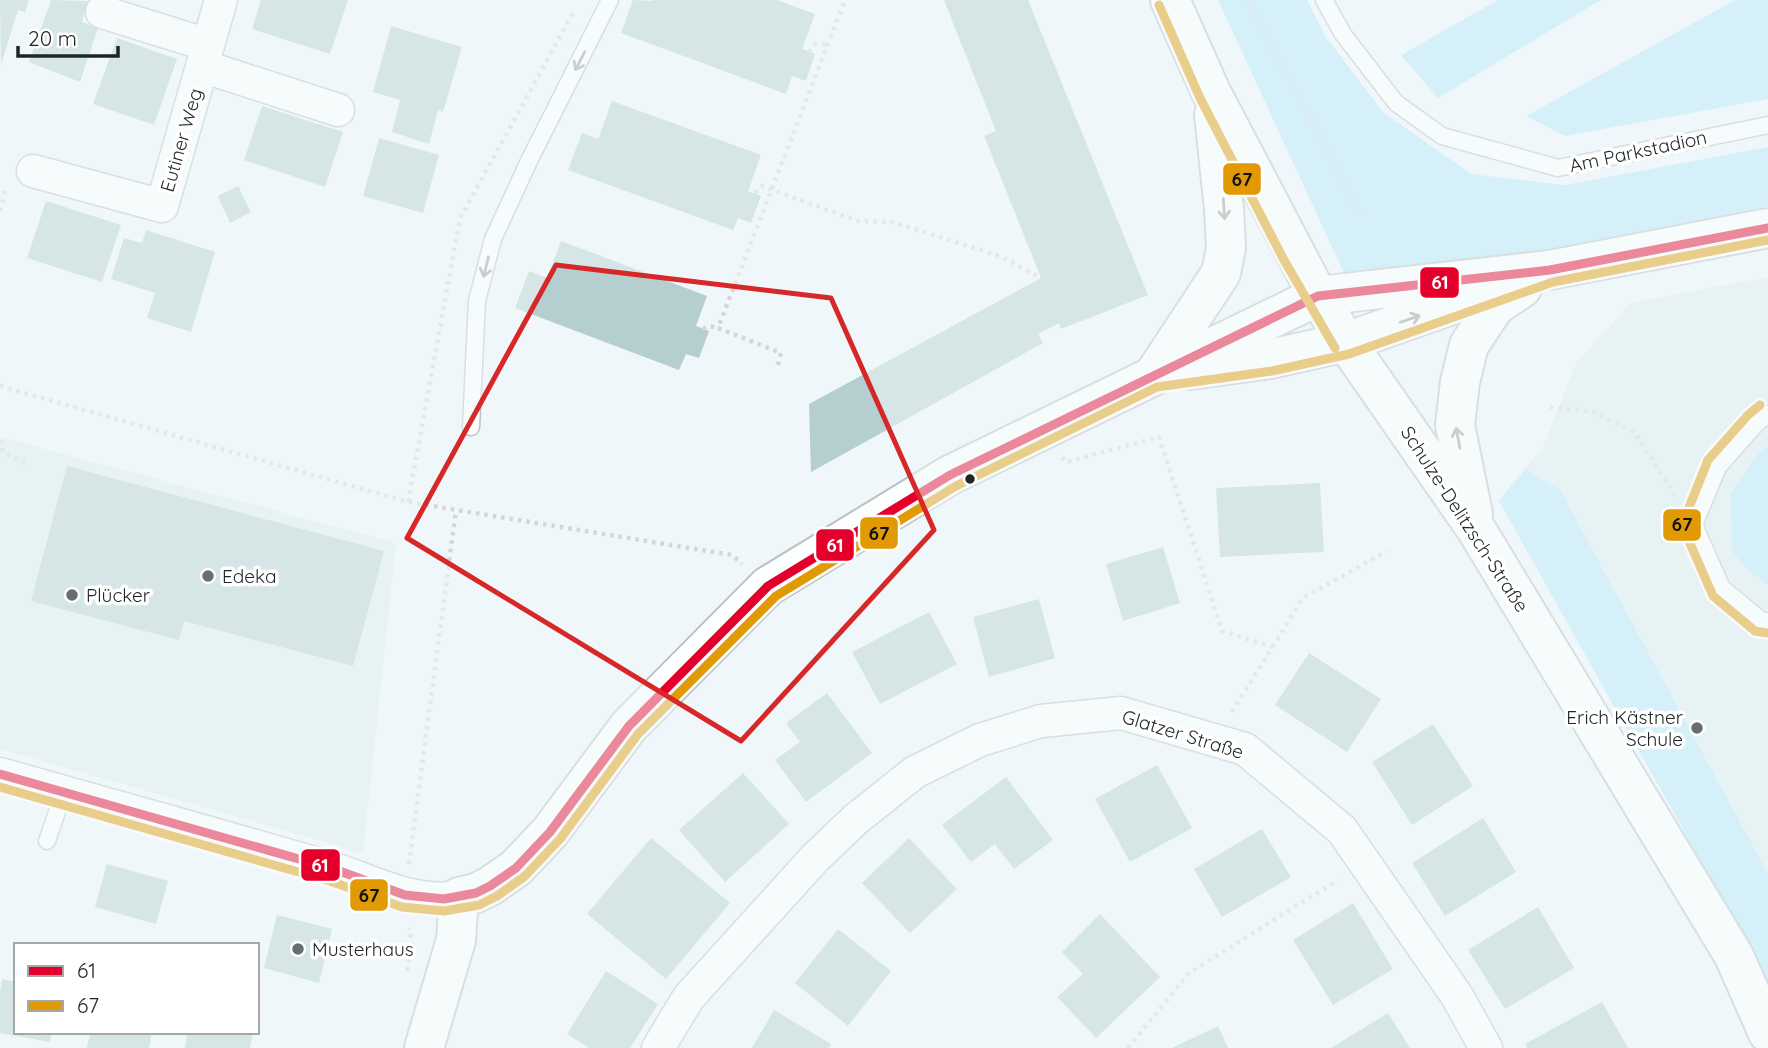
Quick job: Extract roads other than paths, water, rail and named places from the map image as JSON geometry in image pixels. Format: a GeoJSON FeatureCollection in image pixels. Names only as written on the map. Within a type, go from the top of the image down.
{"type":"FeatureCollection","features":[{"type":"Feature","properties":{"kind":"street","name":"Eutiner Weg"},"geometry":{"type":"LineString","coordinates":[[33,170],[162,206],[221,0]]}},
{"type":"Feature","properties":{"kind":"street","name":"Schulze-Delitzsch-Straße"},"geometry":{"type":"LineString","coordinates":[[1170,0],[1212,92],[1318,296],[1346,342],[1476,529],[1734,956],[1768,1033]]}},
{"type":"Feature","properties":{"kind":"street"},"geometry":{"type":"LineString","coordinates":[[102,12],[205,56]]}},
{"type":"Feature","properties":{"kind":"street","name":"Eutiner Weg"},"geometry":{"type":"LineString","coordinates":[[205,56],[338,110]]}},
{"type":"Feature","properties":{"kind":"street"},"geometry":{"type":"LineString","coordinates":[[1153,375],[1222,273],[1226,248],[1224,209],[1212,92]]}},
{"type":"Feature","properties":{"kind":"street"},"geometry":{"type":"LineString","coordinates":[[0,774],[334,869],[405,895],[444,900],[475,893],[491,886],[516,868],[550,832],[629,726],[768,586],[950,475],[1318,296],[1550,270],[1768,228]]}},
{"type":"Feature","properties":{"kind":"street"},"geometry":{"type":"LineString","coordinates":[[1153,375],[1270,359],[1346,342],[1550,270]]}},
{"type":"Feature","properties":{"kind":"street"},"geometry":{"type":"LineString","coordinates":[[1476,529],[1455,425],[1460,382],[1469,345],[1495,306],[1550,270]]}},
{"type":"Feature","properties":{"kind":"street","name":"Glatzer Straße"},"geometry":{"type":"LineString","coordinates":[[658,1048],[689,997],[816,858],[856,819],[915,772],[980,740],[1041,721],[1121,713],[1245,749],[1342,830],[1457,996],[1486,1048]]}},
{"type":"Feature","properties":{"kind":"street"},"geometry":{"type":"LineString","coordinates":[[424,1048],[456,940],[459,897]]}},
{"type":"Feature","properties":{"kind":"lane"},"geometry":{"type":"LineString","coordinates":[[471,427],[477,300],[493,239],[610,0]]}},
{"type":"Feature","properties":{"kind":"lane","name":"Am Parkstadion"},"geometry":{"type":"LineString","coordinates":[[1324,0],[1343,34],[1396,103],[1443,136],[1558,168],[1768,125]]}},
{"type":"Feature","properties":{"kind":"lane"},"geometry":{"type":"LineString","coordinates":[[1768,414],[1718,467],[1694,525],[1722,589],[1762,621],[1768,621]]}},
{"type":"Feature","properties":{"kind":"lane"},"geometry":{"type":"LineString","coordinates":[[47,841],[64,792]]}},
{"type":"Feature","properties":{"kind":"place","name":"Edeka"},"geometry":{"type":"Point","coordinates":[208,576]}},
{"type":"Feature","properties":{"kind":"place","name":"Plücker"},"geometry":{"type":"Point","coordinates":[72,595]}},
{"type":"Feature","properties":{"kind":"place","name":"Erich Kästner Schule"},"geometry":{"type":"Point","coordinates":[1697,728]}},
{"type":"Feature","properties":{"kind":"place","name":"Musterhaus"},"geometry":{"type":"Point","coordinates":[298,949]}}]}
